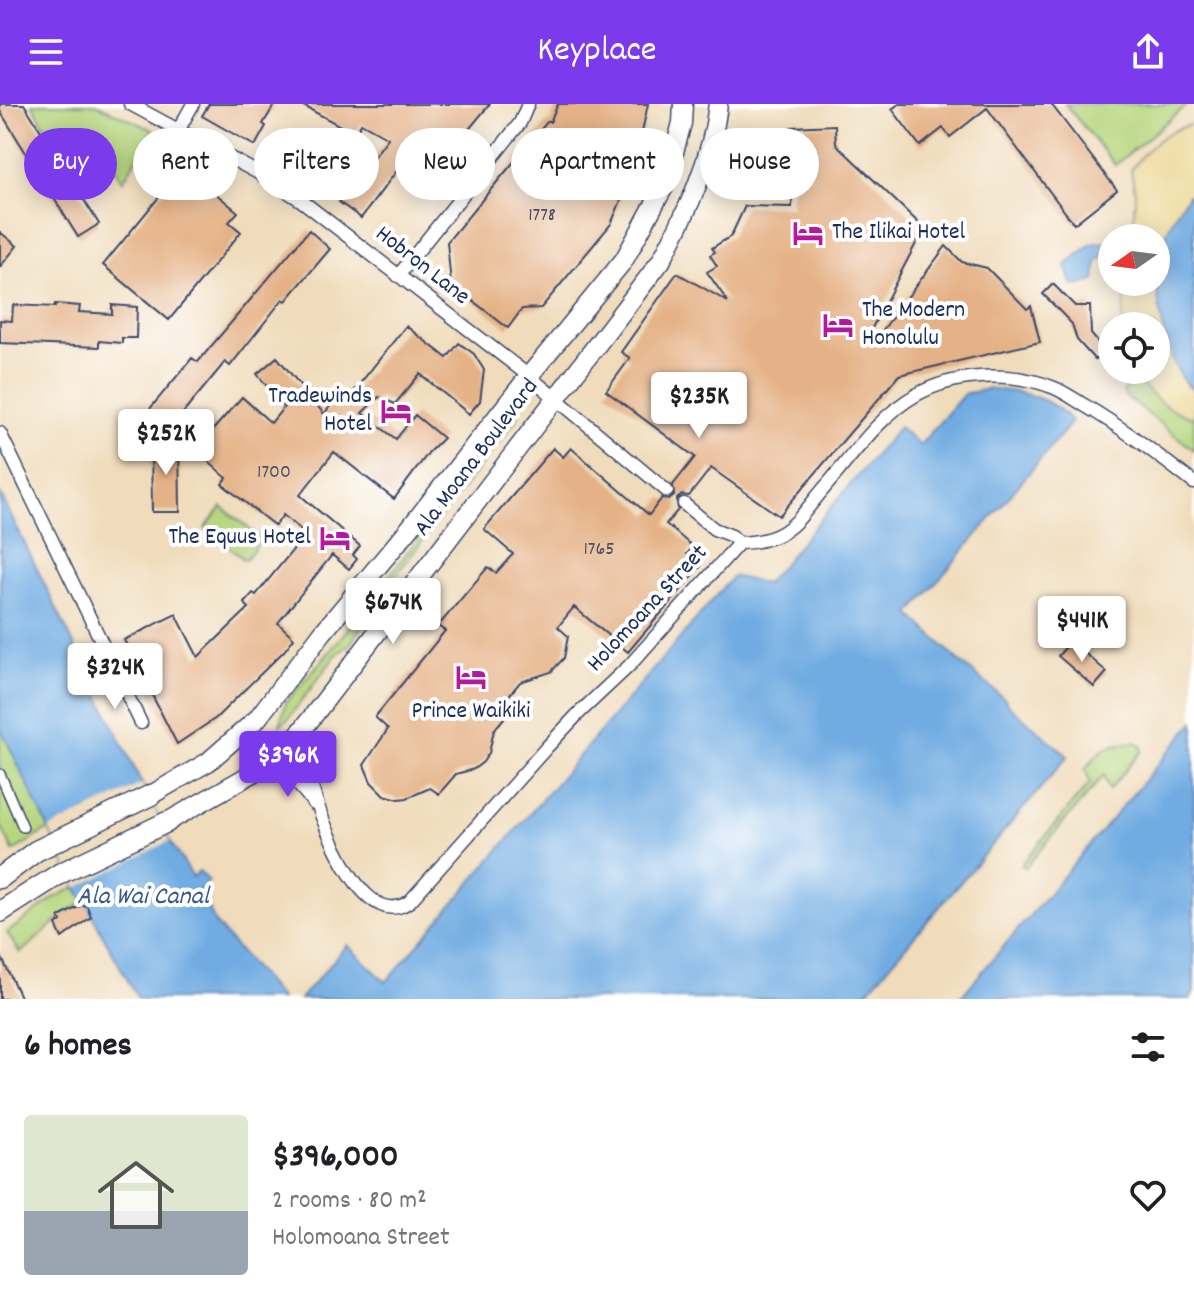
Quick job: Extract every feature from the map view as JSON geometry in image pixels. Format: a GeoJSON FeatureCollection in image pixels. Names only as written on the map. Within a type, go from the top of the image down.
{"type":"FeatureCollection","features":[{"type":"Feature","properties":{"kind":"main road","name":"Ala Moana Boulevard"},"geometry":{"type":"LineString","coordinates":[[0,878],[36,851],[151,795],[208,762],[257,719],[323,632],[624,260],[665,185],[682,123],[683,104]]}},
{"type":"Feature","properties":{"kind":"main road","name":"Ala Moana Boulevard"},"geometry":{"type":"LineString","coordinates":[[0,912],[61,873],[167,822],[260,769],[300,733],[661,261],[692,202],[718,104]]}},
{"type":"Feature","properties":{"kind":"street","name":"Hobron Lane"},"geometry":{"type":"LineString","coordinates":[[130,104],[177,128]]}},
{"type":"Feature","properties":{"kind":"street"},"geometry":{"type":"LineString","coordinates":[[180,128],[193,104]]}},
{"type":"Feature","properties":{"kind":"street"},"geometry":{"type":"LineString","coordinates":[[398,276],[520,123],[528,104]]}},
{"type":"Feature","properties":{"kind":"street","name":"Hobron Lane"},"geometry":{"type":"LineString","coordinates":[[238,164],[302,201],[529,376],[667,491]]}},
{"type":"Feature","properties":{"kind":"street","name":"Holomoana Street"},"geometry":{"type":"LineString","coordinates":[[300,733],[305,766],[323,817],[350,876],[367,898],[386,907],[399,907],[408,903],[547,747],[629,666],[739,543],[765,542],[792,527],[873,431],[916,395],[945,383],[974,377],[1023,379],[1053,387],[1125,430],[1194,483]]}},
{"type":"Feature","properties":{"kind":"street"},"geometry":{"type":"LineString","coordinates":[[0,433],[141,723]]}},
{"type":"Feature","properties":{"kind":"street"},"geometry":{"type":"LineString","coordinates":[[684,504],[714,529],[732,536],[739,543]]}},
{"type":"Feature","properties":{"kind":"street","name":"Holomoana Street"},"geometry":{"type":"LineString","coordinates":[[260,769],[282,773],[297,781],[323,817]]}},
{"type":"Feature","properties":{"kind":"street"},"geometry":{"type":"LineString","coordinates":[[0,774],[23,827]]}},
{"type":"Feature","properties":{"kind":"green space"},"geometry":{"type":"Polygon","coordinates":[[[32,104],[96,104],[149,128],[133,128],[133,164],[123,181],[117,172],[117,128],[46,128],[32,104]]]}},
{"type":"Feature","properties":{"kind":"green space"},"geometry":{"type":"Polygon","coordinates":[[[1065,104],[1188,104],[1115,165],[1065,104]]]}},
{"type":"Feature","properties":{"kind":"green space"},"geometry":{"type":"Polygon","coordinates":[[[1129,384],[1143,384],[1177,412],[1194,418],[1194,450],[1124,395],[1123,390],[1129,384]]]}},
{"type":"Feature","properties":{"kind":"green space"},"geometry":{"type":"Polygon","coordinates":[[[516,413],[517,419],[392,580],[350,644],[336,655],[280,725],[286,702],[331,650],[516,413]]]}},
{"type":"Feature","properties":{"kind":"green space"},"geometry":{"type":"Polygon","coordinates":[[[222,507],[262,539],[245,560],[205,528],[222,507]]]}},
{"type":"Feature","properties":{"kind":"green space"},"geometry":{"type":"Polygon","coordinates":[[[0,727],[49,829],[13,851],[0,824],[0,727]]]}},
{"type":"Feature","properties":{"kind":"green space"},"geometry":{"type":"Polygon","coordinates":[[[1135,742],[1141,745],[1142,751],[1109,790],[1104,775],[1025,868],[1021,865],[1090,783],[1085,769],[1097,755],[1111,746],[1135,742]]]}},
{"type":"Feature","properties":{"kind":"green space"},"geometry":{"type":"Polygon","coordinates":[[[75,887],[85,901],[20,953],[7,933],[54,898],[75,887]]]}},
{"type":"Feature","properties":{"kind":"sand"},"geometry":{"type":"Polygon","coordinates":[[[1194,124],[1194,191],[1186,197],[1187,386],[1194,389],[1194,418],[1158,400],[1142,384],[1170,384],[1170,312],[1124,312],[1125,296],[1170,296],[1170,224],[1134,224],[1135,193],[1131,169],[1158,140],[1194,124]]]}},
{"type":"Feature","properties":{"kind":"water"},"geometry":{"type":"Polygon","coordinates":[[[1194,191],[1194,389],[1184,381],[1170,352],[1170,312],[1160,312],[1158,296],[1170,296],[1170,226],[1194,191]]]}},
{"type":"Feature","properties":{"kind":"water"},"geometry":{"type":"Polygon","coordinates":[[[1098,243],[1095,281],[1077,286],[1072,284],[1066,265],[1091,244],[1098,243]]]}},
{"type":"Feature","properties":{"kind":"water"},"geometry":{"type":"Polygon","coordinates":[[[988,389],[1034,396],[1055,406],[1072,422],[910,614],[1068,756],[861,999],[300,999],[347,945],[386,982],[733,576],[766,584],[899,427],[920,445],[964,394],[988,389]]]}},
{"type":"Feature","properties":{"kind":"water","name":"Ala Wai Canal"},"geometry":{"type":"Polygon","coordinates":[[[0,493],[170,841],[193,877],[199,871],[209,881],[198,893],[206,900],[215,923],[281,999],[138,999],[77,888],[0,727],[0,493]]]}},
{"type":"Feature","properties":{"kind":"water"},"geometry":{"type":"Polygon","coordinates":[[[1194,722],[1194,993],[1189,999],[959,999],[1194,722]]]}},
{"type":"Feature","properties":{"kind":"pier"},"geometry":{"type":"Polygon","coordinates":[[[142,784],[170,841],[77,888],[49,829],[142,784]]]}},
{"type":"Feature","properties":{"kind":"building"},"geometry":{"type":"Polygon","coordinates":[[[0,104],[24,104],[39,128],[24,128],[24,150],[0,111],[0,104]]]}},
{"type":"Feature","properties":{"kind":"building"},"geometry":{"type":"Polygon","coordinates":[[[209,104],[275,104],[263,124],[265,128],[254,128],[254,145],[238,136],[238,128],[223,128],[202,116],[209,104]]]}},
{"type":"Feature","properties":{"kind":"building"},"geometry":{"type":"Polygon","coordinates":[[[300,104],[490,104],[470,128],[395,128],[395,173],[379,194],[379,150],[388,138],[379,133],[379,128],[370,128],[361,123],[358,128],[344,128],[300,104]]]}},
{"type":"Feature","properties":{"kind":"building"},"geometry":{"type":"Polygon","coordinates":[[[558,104],[648,104],[643,128],[542,128],[550,122],[558,104]]]}},
{"type":"Feature","properties":{"kind":"building"},"geometry":{"type":"Polygon","coordinates":[[[899,104],[1051,104],[1117,190],[1074,224],[987,108],[950,137],[943,128],[920,146],[892,109],[899,104]]]}},
{"type":"Feature","properties":{"kind":"building"},"geometry":{"type":"Polygon","coordinates":[[[835,125],[836,144],[924,228],[871,330],[879,335],[946,246],[962,262],[987,268],[1027,309],[1031,306],[1040,342],[899,375],[779,516],[711,468],[689,496],[682,495],[677,499],[678,510],[666,524],[693,547],[687,554],[701,566],[628,652],[574,607],[558,627],[568,636],[564,658],[551,672],[520,682],[506,699],[514,706],[494,730],[489,753],[483,762],[474,769],[456,774],[439,794],[430,788],[407,798],[384,795],[371,782],[364,765],[388,729],[375,717],[445,631],[438,626],[488,567],[496,573],[513,554],[484,529],[553,448],[563,457],[571,448],[649,515],[662,498],[669,500],[674,496],[673,485],[695,457],[606,391],[630,358],[621,352],[677,273],[728,302],[707,272],[717,266],[710,255],[715,252],[712,248],[731,236],[745,206],[792,207],[792,200],[819,200],[819,128],[791,127],[835,125]]]}},
{"type":"Feature","properties":{"kind":"building"},"geometry":{"type":"Polygon","coordinates":[[[511,165],[511,200],[621,200],[611,224],[541,308],[522,309],[508,328],[451,284],[447,242],[482,200],[495,200],[495,184],[511,165]]]}},
{"type":"Feature","properties":{"kind":"building"},"geometry":{"type":"Polygon","coordinates":[[[55,200],[84,200],[99,224],[78,237],[55,200]]]}},
{"type":"Feature","properties":{"kind":"building"},"geometry":{"type":"Polygon","coordinates":[[[157,200],[223,200],[238,212],[229,222],[241,232],[169,320],[103,265],[157,200]]]}},
{"type":"Feature","properties":{"kind":"building"},"geometry":{"type":"Polygon","coordinates":[[[341,200],[375,200],[361,218],[339,202],[341,200]]]}},
{"type":"Feature","properties":{"kind":"building"},"geometry":{"type":"Polygon","coordinates":[[[309,230],[330,249],[286,301],[283,299],[230,366],[225,362],[170,429],[148,411],[192,358],[198,362],[309,230]]]}},
{"type":"Feature","properties":{"kind":"building"},"geometry":{"type":"Polygon","coordinates":[[[0,232],[17,246],[0,267],[0,232]]]}},
{"type":"Feature","properties":{"kind":"building"},"geometry":{"type":"Polygon","coordinates":[[[1053,284],[1075,306],[1090,306],[1091,334],[1098,342],[1098,357],[1095,360],[1077,340],[1072,324],[1043,294],[1053,284]]]}},
{"type":"Feature","properties":{"kind":"building"},"geometry":{"type":"Polygon","coordinates":[[[55,304],[80,306],[79,312],[112,314],[112,305],[137,307],[136,338],[122,338],[122,343],[99,341],[99,347],[0,343],[0,320],[12,321],[13,305],[55,307],[55,304]]]}},
{"type":"Feature","properties":{"kind":"building"},"geometry":{"type":"Polygon","coordinates":[[[406,326],[447,358],[459,343],[474,354],[484,370],[480,401],[469,414],[420,374],[395,404],[379,397],[362,413],[396,439],[415,415],[443,438],[394,499],[334,452],[300,495],[360,546],[353,555],[357,559],[349,569],[332,555],[278,623],[294,638],[284,651],[216,718],[177,744],[124,640],[176,614],[198,657],[249,608],[244,603],[253,593],[256,595],[306,534],[283,515],[275,526],[222,484],[227,478],[195,450],[242,397],[271,423],[284,407],[257,374],[277,357],[324,414],[339,395],[346,401],[406,326]]]}},
{"type":"Feature","properties":{"kind":"building"},"geometry":{"type":"Polygon","coordinates":[[[151,442],[179,442],[180,512],[152,512],[151,442]]]}},
{"type":"Feature","properties":{"kind":"building"},"geometry":{"type":"Polygon","coordinates":[[[1071,641],[1107,672],[1094,687],[1058,656],[1071,641]]]}},
{"type":"Feature","properties":{"kind":"building"},"geometry":{"type":"Polygon","coordinates":[[[82,905],[87,906],[91,917],[62,938],[56,925],[61,921],[59,917],[82,905]]]}},
{"type":"Feature","properties":{"kind":"building"},"geometry":{"type":"Polygon","coordinates":[[[0,954],[21,999],[0,999],[0,954]]]}},
{"type":"Feature","properties":{"kind":"place","name":"The Ilikai Hotel"},"geometry":{"type":"Point","coordinates":[808,233]}},
{"type":"Feature","properties":{"kind":"place","name":"The Modern Honolulu"},"geometry":{"type":"Point","coordinates":[838,325]}},
{"type":"Feature","properties":{"kind":"place","name":"Tradewinds Hotel"},"geometry":{"type":"Point","coordinates":[396,411]}},
{"type":"Feature","properties":{"kind":"place","name":"The Equus Hotel"},"geometry":{"type":"Point","coordinates":[335,538]}},
{"type":"Feature","properties":{"kind":"place","name":"Prince Waikiki"},"geometry":{"type":"Point","coordinates":[471,677]}}]}
